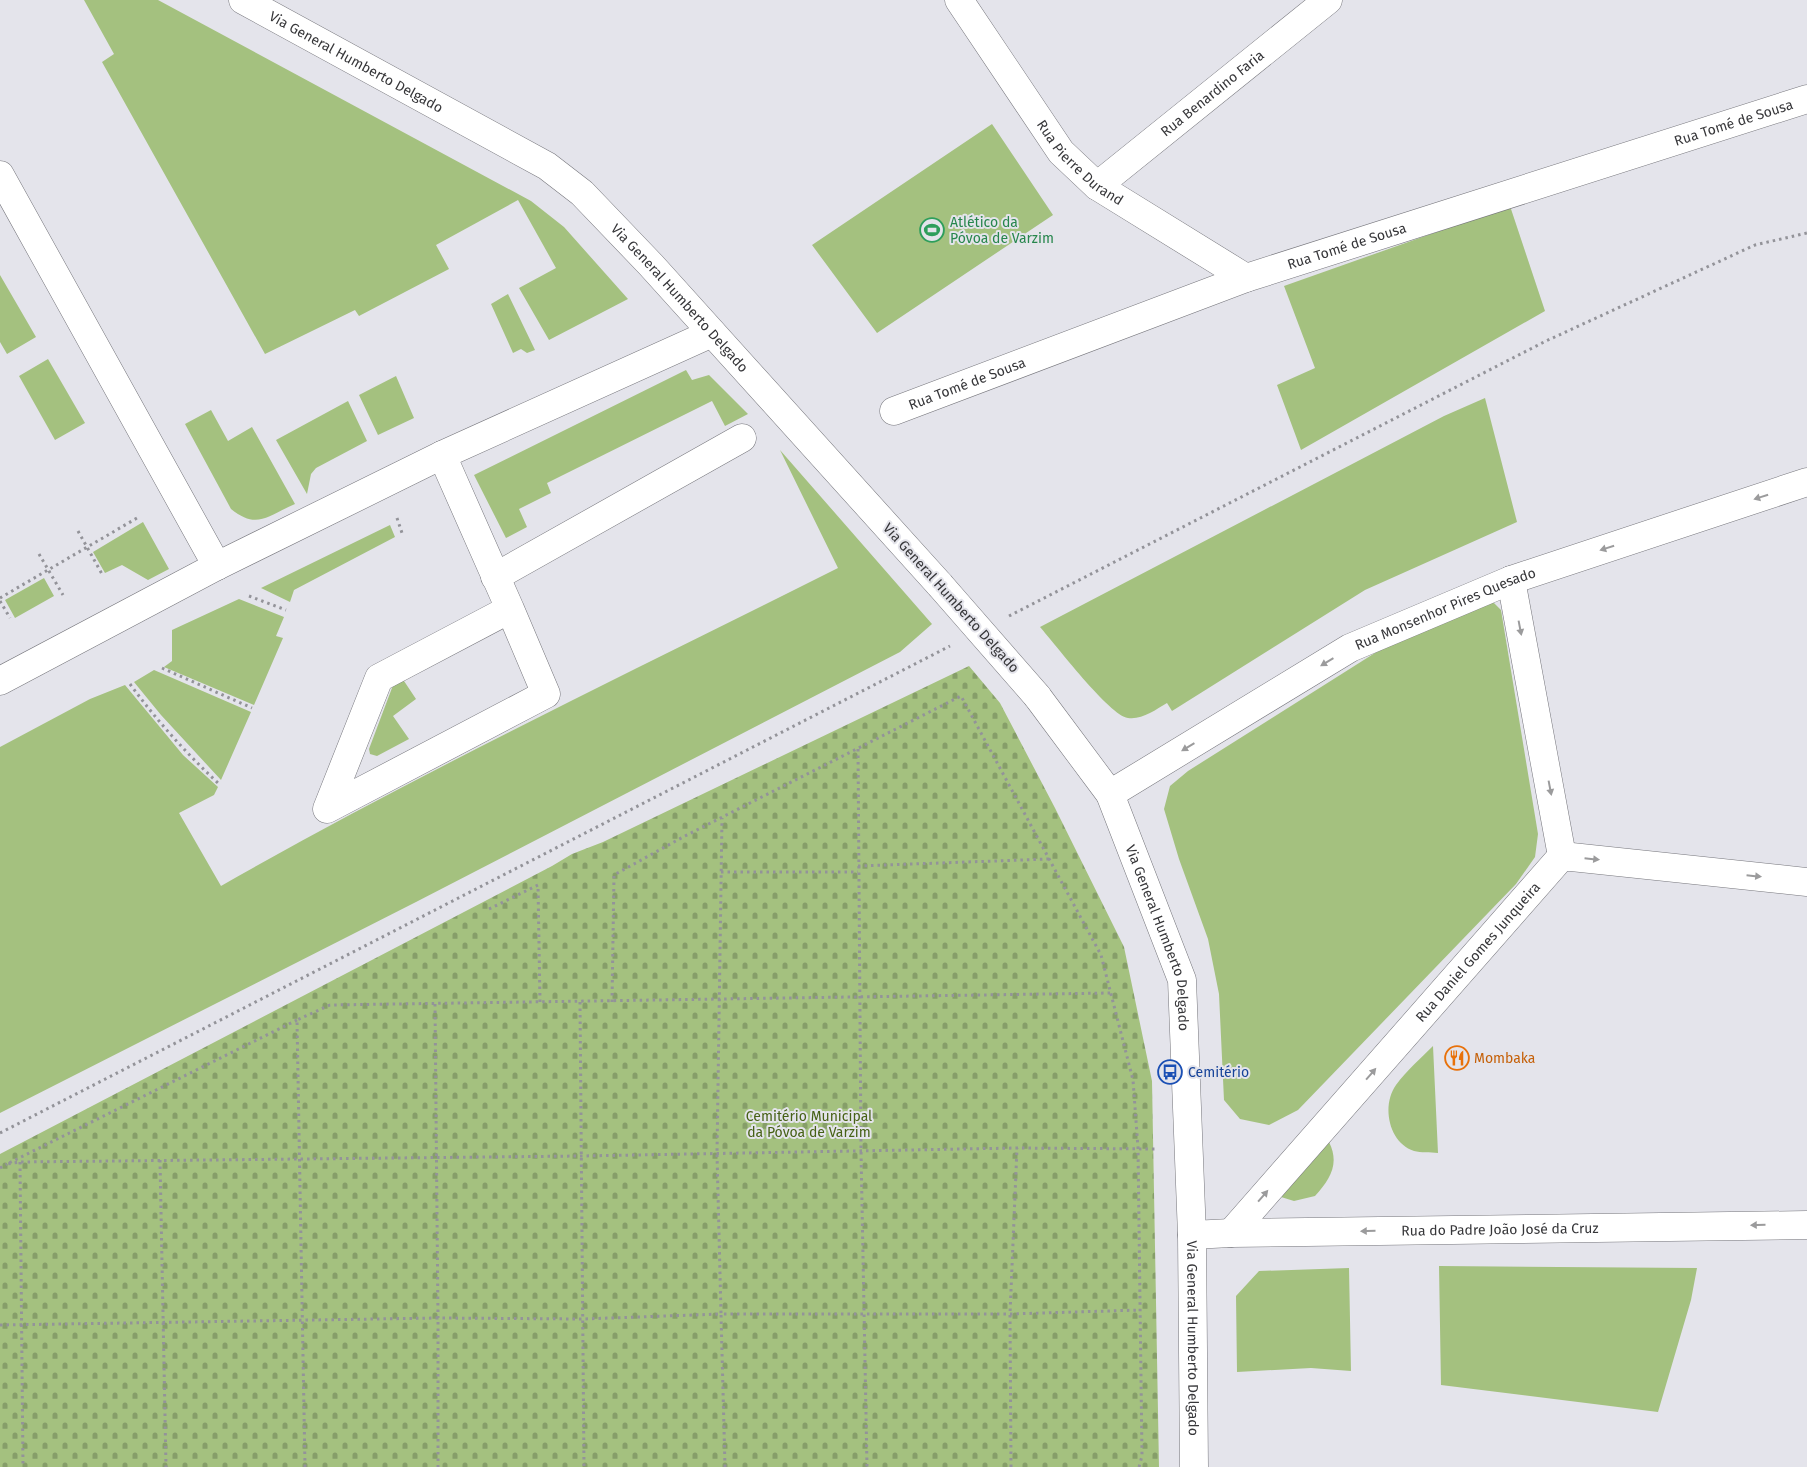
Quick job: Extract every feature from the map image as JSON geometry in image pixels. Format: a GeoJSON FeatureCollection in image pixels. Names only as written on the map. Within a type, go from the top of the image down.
{"type":"FeatureCollection","features":[{"type":"Feature","properties":{"kind":"street","name":"Via General Humberto Delgado"},"geometry":{"type":"LineString","coordinates":[[242,0],[547,166],[582,193],[651,265],[940,585],[1037,696],[1110,794],[1182,980],[1192,1235],[1194,1467]]}},
{"type":"Feature","properties":{"kind":"street","name":"Rua Pierre Durand"},"geometry":{"type":"LineString","coordinates":[[959,0],[1061,152],[1096,186],[1246,278]]}},
{"type":"Feature","properties":{"kind":"street","name":"Rua Benardino Faria"},"geometry":{"type":"LineString","coordinates":[[1096,186],[1328,0]]}},
{"type":"Feature","properties":{"kind":"street","name":"Rua Tomé de Sousa"},"geometry":{"type":"LineString","coordinates":[[894,411],[1246,278],[1807,99]]}},
{"type":"Feature","properties":{"kind":"street"},"geometry":{"type":"LineString","coordinates":[[0,175],[217,566]]}},
{"type":"Feature","properties":{"kind":"street"},"geometry":{"type":"LineString","coordinates":[[0,681],[217,566],[442,454],[712,333]]}},
{"type":"Feature","properties":{"kind":"street"},"geometry":{"type":"LineString","coordinates":[[495,577],[742,438]]}},
{"type":"Feature","properties":{"kind":"street"},"geometry":{"type":"LineString","coordinates":[[442,454],[510,609],[546,694],[326,810],[379,678],[510,609]]}},
{"type":"Feature","properties":{"kind":"street","name":"Rua Monsenhor Pires Quesado"},"geometry":{"type":"LineString","coordinates":[[1110,794],[1350,648],[1511,580],[1807,482]]}},
{"type":"Feature","properties":{"kind":"street"},"geometry":{"type":"LineString","coordinates":[[1511,580],[1562,856],[1807,882]]}},
{"type":"Feature","properties":{"kind":"street","name":"Rua Daniel Gomes Junqueira"},"geometry":{"type":"LineString","coordinates":[[1231,1233],[1562,856]]}},
{"type":"Feature","properties":{"kind":"street","name":"Rua do Padre João José da Cruz"},"geometry":{"type":"LineString","coordinates":[[1192,1235],[1807,1225]]}},
{"type":"Feature","properties":{"kind":"path"},"geometry":{"type":"LineString","coordinates":[[1004,618],[1546,341],[1756,245],[1807,233]]}},
{"type":"Feature","properties":{"kind":"path"},"geometry":{"type":"LineString","coordinates":[[10,618],[0,600],[137,518]]}},
{"type":"Feature","properties":{"kind":"path"},"geometry":{"type":"LineString","coordinates":[[397,518],[402,533]]}},
{"type":"Feature","properties":{"kind":"path"},"geometry":{"type":"LineString","coordinates":[[78,531],[102,574]]}},
{"type":"Feature","properties":{"kind":"path"},"geometry":{"type":"LineString","coordinates":[[39,554],[63,595]]}},
{"type":"Feature","properties":{"kind":"path"},"geometry":{"type":"LineString","coordinates":[[249,596],[286,610]]}},
{"type":"Feature","properties":{"kind":"path"},"geometry":{"type":"LineString","coordinates":[[0,1133],[951,646]]}},
{"type":"Feature","properties":{"kind":"path"},"geometry":{"type":"LineString","coordinates":[[162,668],[252,708]]}},
{"type":"Feature","properties":{"kind":"path"},"geometry":{"type":"LineString","coordinates":[[130,684],[160,724],[189,756],[219,784]]}},
{"type":"Feature","properties":{"kind":"path"},"geometry":{"type":"LineString","coordinates":[[612,1002],[614,875],[961,696],[1101,955],[1133,1080],[1138,1148],[1142,1456],[1139,1467]]}},
{"type":"Feature","properties":{"kind":"path"},"geometry":{"type":"LineString","coordinates":[[858,749],[859,998],[867,1467]]}},
{"type":"Feature","properties":{"kind":"path"},"geometry":{"type":"LineString","coordinates":[[722,818],[716,1154],[725,1467]]}},
{"type":"Feature","properties":{"kind":"path"},"geometry":{"type":"LineString","coordinates":[[858,866],[1049,859]]}},
{"type":"Feature","properties":{"kind":"path"},"geometry":{"type":"LineString","coordinates":[[721,872],[858,872]]}},
{"type":"Feature","properties":{"kind":"path"},"geometry":{"type":"LineString","coordinates":[[489,909],[538,885],[540,1002]]}},
{"type":"Feature","properties":{"kind":"path"},"geometry":{"type":"LineString","coordinates":[[0,1168],[330,1005],[1111,993]]}},
{"type":"Feature","properties":{"kind":"path"},"geometry":{"type":"LineString","coordinates":[[580,1002],[584,1467]]}},
{"type":"Feature","properties":{"kind":"path"},"geometry":{"type":"LineString","coordinates":[[435,1004],[438,1467]]}},
{"type":"Feature","properties":{"kind":"path"},"geometry":{"type":"LineString","coordinates":[[297,1020],[305,1467]]}},
{"type":"Feature","properties":{"kind":"path"},"geometry":{"type":"LineString","coordinates":[[1011,1467],[1010,1314],[1018,1148]]}},
{"type":"Feature","properties":{"kind":"path"},"geometry":{"type":"LineString","coordinates":[[7,1164],[20,1162],[160,1160],[1138,1148]]}},
{"type":"Feature","properties":{"kind":"path"},"geometry":{"type":"LineString","coordinates":[[160,1160],[166,1467]]}},
{"type":"Feature","properties":{"kind":"path"},"geometry":{"type":"LineString","coordinates":[[20,1162],[23,1467]]}},
{"type":"Feature","properties":{"kind":"path"},"geometry":{"type":"LineString","coordinates":[[0,1325],[302,1322],[438,1318],[582,1319],[721,1314],[1010,1314],[1140,1310]]}},
{"type":"Feature","properties":{"kind":"green space"},"geometry":{"type":"Polygon","coordinates":[[[84,0],[158,0],[531,201],[564,227],[628,299],[549,340],[519,288],[556,268],[518,200],[436,245],[449,269],[359,316],[355,310],[265,354],[102,62],[114,54],[84,0]]]}},
{"type":"Feature","properties":{"kind":"green space","name":"Atlético da Póvoa de Varzim"},"geometry":{"type":"Polygon","coordinates":[[[992,124],[1053,215],[877,333],[812,245],[992,124]]]}},
{"type":"Feature","properties":{"kind":"green space"},"geometry":{"type":"Polygon","coordinates":[[[1510,206],[1545,311],[1301,450],[1277,385],[1315,368],[1284,286],[1510,206]]]}},
{"type":"Feature","properties":{"kind":"green space"},"geometry":{"type":"Polygon","coordinates":[[[0,275],[36,337],[7,354],[0,342],[0,275]]]}},
{"type":"Feature","properties":{"kind":"green space"},"geometry":{"type":"Polygon","coordinates":[[[508,294],[535,350],[527,353],[521,349],[513,353],[491,304],[508,294]]]}},
{"type":"Feature","properties":{"kind":"green space"},"geometry":{"type":"Polygon","coordinates":[[[48,359],[85,423],[55,440],[19,376],[48,359]]]}},
{"type":"Feature","properties":{"kind":"green space"},"geometry":{"type":"Polygon","coordinates":[[[686,370],[692,380],[709,375],[748,414],[725,426],[712,401],[547,483],[551,493],[519,509],[527,527],[506,538],[474,475],[686,370]]]}},
{"type":"Feature","properties":{"kind":"green space"},"geometry":{"type":"Polygon","coordinates":[[[396,376],[414,418],[378,435],[359,395],[396,376]]]}},
{"type":"Feature","properties":{"kind":"green space"},"geometry":{"type":"Polygon","coordinates":[[[1485,398],[1517,522],[1365,590],[1172,711],[1167,703],[1148,714],[1138,717],[1128,718],[1120,714],[1096,693],[1040,627],[1444,416],[1485,398]]]}},
{"type":"Feature","properties":{"kind":"green space"},"geometry":{"type":"Polygon","coordinates":[[[348,401],[367,441],[316,468],[311,474],[307,494],[276,440],[348,401]]]}},
{"type":"Feature","properties":{"kind":"green space"},"geometry":{"type":"Polygon","coordinates":[[[211,410],[228,441],[252,427],[295,504],[262,519],[255,520],[248,519],[231,509],[185,424],[211,410]]]}},
{"type":"Feature","properties":{"kind":"green space"},"geometry":{"type":"Polygon","coordinates":[[[780,450],[932,624],[900,652],[416,902],[0,1113],[0,747],[90,699],[125,685],[183,755],[218,787],[214,795],[179,813],[221,886],[450,762],[838,568],[780,450]]]}},
{"type":"Feature","properties":{"kind":"green space"},"geometry":{"type":"Polygon","coordinates":[[[143,522],[169,569],[148,580],[122,565],[105,573],[93,552],[143,522]]]}},
{"type":"Feature","properties":{"kind":"green space"},"geometry":{"type":"Polygon","coordinates":[[[390,525],[395,537],[294,590],[290,602],[261,588],[390,525]]]}},
{"type":"Feature","properties":{"kind":"green space"},"geometry":{"type":"Polygon","coordinates":[[[44,578],[54,596],[15,618],[5,600],[44,578]]]}},
{"type":"Feature","properties":{"kind":"green space"},"geometry":{"type":"Polygon","coordinates":[[[239,599],[284,617],[276,636],[283,638],[254,705],[164,667],[172,661],[172,630],[239,599]]]}},
{"type":"Feature","properties":{"kind":"green space"},"geometry":{"type":"Polygon","coordinates":[[[1492,601],[1501,610],[1538,834],[1535,857],[1516,884],[1298,1110],[1269,1125],[1240,1119],[1224,1100],[1219,994],[1208,939],[1179,859],[1164,809],[1170,786],[1188,771],[1386,646],[1492,601]]]}},
{"type":"Feature","properties":{"kind":"green space","name":"Cemitério Municipal da Póvoa de Varzim"},"geometry":{"type":"Polygon","coordinates":[[[969,666],[1000,703],[1124,947],[1152,1081],[1159,1467],[0,1467],[0,1154],[572,854],[603,842],[969,666]]]}},
{"type":"Feature","properties":{"kind":"green space"},"geometry":{"type":"Polygon","coordinates":[[[154,670],[251,712],[221,780],[161,715],[134,682],[154,670]]]}},
{"type":"Feature","properties":{"kind":"green space"},"geometry":{"type":"Polygon","coordinates":[[[398,672],[416,699],[393,716],[409,739],[377,756],[370,754],[369,749],[398,672]]]}},
{"type":"Feature","properties":{"kind":"green space"},"geometry":{"type":"Polygon","coordinates":[[[1433,1046],[1438,1153],[1417,1152],[1405,1147],[1393,1132],[1390,1123],[1389,1103],[1396,1085],[1433,1046]]]}},
{"type":"Feature","properties":{"kind":"green space"},"geometry":{"type":"Polygon","coordinates":[[[1329,1142],[1334,1157],[1332,1171],[1315,1196],[1294,1201],[1281,1197],[1329,1142]]]}},
{"type":"Feature","properties":{"kind":"green space"},"geometry":{"type":"Polygon","coordinates":[[[1439,1266],[1697,1268],[1691,1300],[1658,1412],[1441,1385],[1439,1266]]]}},
{"type":"Feature","properties":{"kind":"green space"},"geometry":{"type":"Polygon","coordinates":[[[1349,1268],[1351,1371],[1311,1368],[1237,1372],[1236,1296],[1259,1271],[1349,1268]]]}},
{"type":"Feature","properties":{"kind":"place","name":"Atlético da Póvoa de Varzim"},"geometry":{"type":"Point","coordinates":[932,230]}},
{"type":"Feature","properties":{"kind":"place","name":"Mombaka"},"geometry":{"type":"Point","coordinates":[1457,1058]}},
{"type":"Feature","properties":{"kind":"place","name":"Cemitério"},"geometry":{"type":"Point","coordinates":[1170,1072]}}]}
